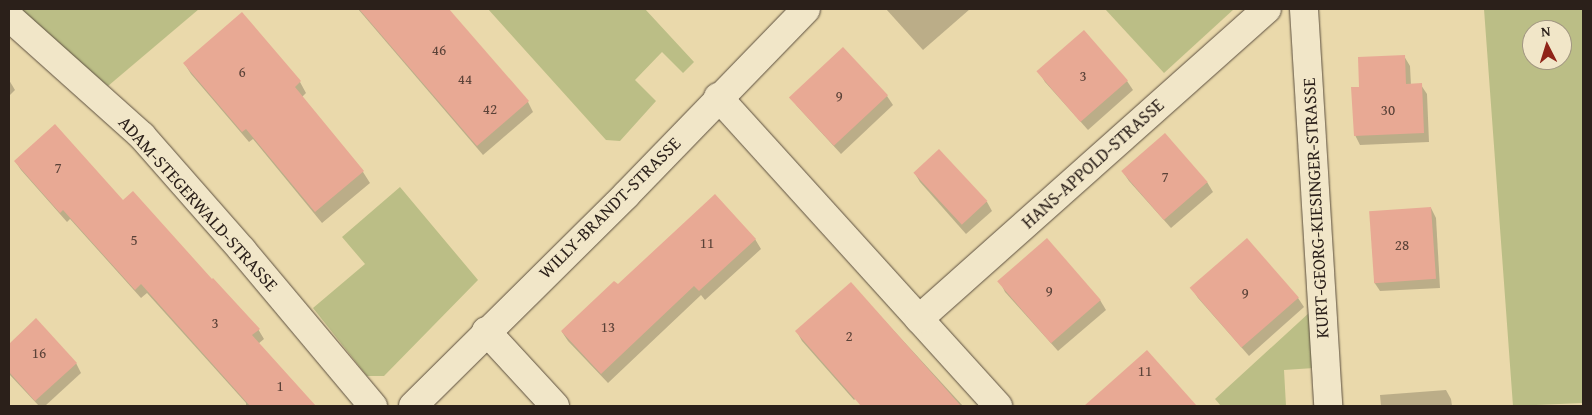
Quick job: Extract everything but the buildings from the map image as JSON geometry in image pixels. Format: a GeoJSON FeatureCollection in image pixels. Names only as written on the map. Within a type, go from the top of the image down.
{"type":"FeatureCollection","features":[{"type":"Feature","properties":{"kind":"street","name":"WILLY-BRANDT-STRASSE"},"geometry":{"type":"LineString","coordinates":[[413,406],[486,331],[627,194],[718,97],[806,9]]}},
{"type":"Feature","properties":{"kind":"street","name":"HANS-APPOLD-STRASSE"},"geometry":{"type":"LineString","coordinates":[[919,319],[1267,9]]}},
{"type":"Feature","properties":{"kind":"street","name":"KURT-GEORG-KIESINGER-STRASSE"},"geometry":{"type":"LineString","coordinates":[[1304,9],[1328,406]]}},
{"type":"Feature","properties":{"kind":"street","name":"ADAM-STEGERWALD-STRASSE"},"geometry":{"type":"LineString","coordinates":[[9,17],[142,136],[242,250],[374,406]]}},
{"type":"Feature","properties":{"kind":"street"},"geometry":{"type":"LineString","coordinates":[[718,97],[998,406]]}},
{"type":"Feature","properties":{"kind":"street"},"geometry":{"type":"LineString","coordinates":[[486,331],[555,406]]}},
{"type":"Feature","properties":{"kind":"green space"},"geometry":{"type":"Polygon","coordinates":[[[19,9],[199,9],[108,86],[19,9]]]}},
{"type":"Feature","properties":{"kind":"green space"},"geometry":{"type":"Polygon","coordinates":[[[488,9],[645,9],[694,62],[683,73],[662,52],[635,80],[656,101],[620,141],[606,140],[488,9]]]}},
{"type":"Feature","properties":{"kind":"green space"},"geometry":{"type":"Polygon","coordinates":[[[1105,9],[1234,9],[1164,73],[1105,9]]]}},
{"type":"Feature","properties":{"kind":"green space"},"geometry":{"type":"Polygon","coordinates":[[[1484,9],[1583,9],[1583,403],[1513,406],[1484,9]]]}},
{"type":"Feature","properties":{"kind":"green space"},"geometry":{"type":"Polygon","coordinates":[[[400,187],[478,280],[384,376],[367,376],[313,308],[365,264],[342,237],[400,187]]]}},
{"type":"Feature","properties":{"kind":"green space"},"geometry":{"type":"Polygon","coordinates":[[[1310,312],[1314,368],[1284,370],[1286,406],[1221,406],[1215,399],[1310,312]]]}}]}
